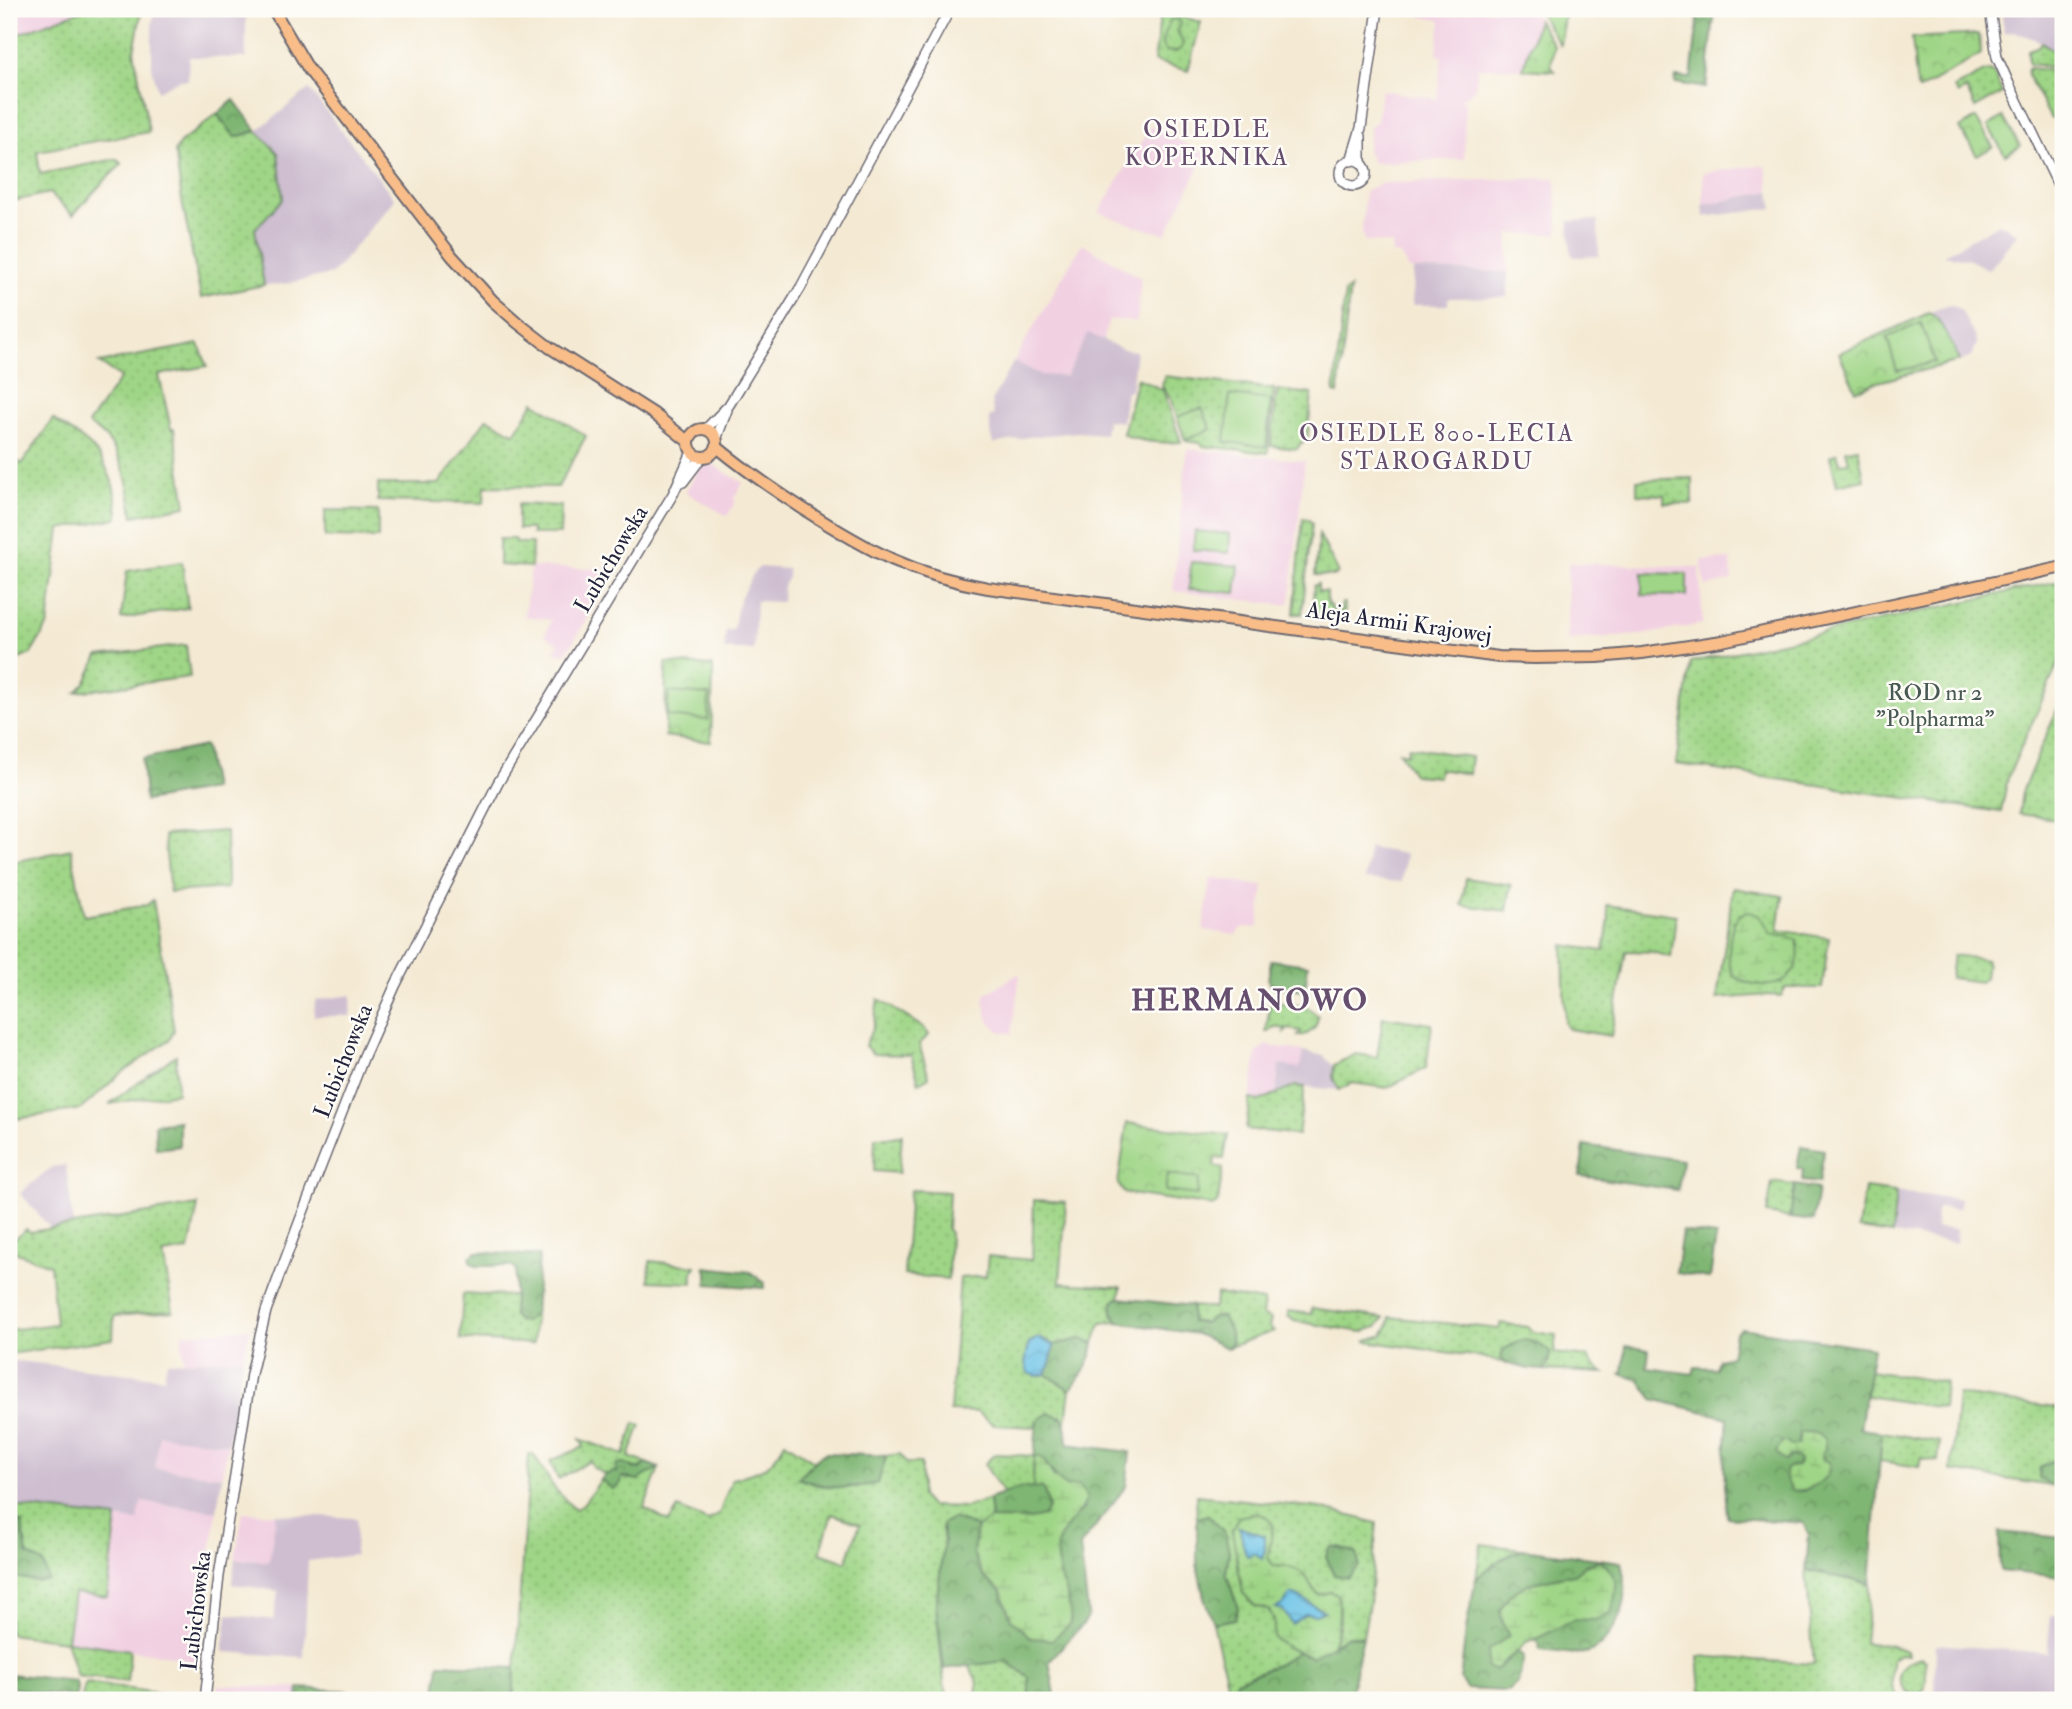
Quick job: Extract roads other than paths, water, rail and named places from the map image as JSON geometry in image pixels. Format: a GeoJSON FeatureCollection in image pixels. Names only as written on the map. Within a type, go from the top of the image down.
{"type":"FeatureCollection","features":[{"type":"Feature","properties":{"kind":"main road","name":"Aleja Armii Krajowej"},"geometry":{"type":"LineString","coordinates":[[273,9],[309,70],[452,256],[476,284],[517,323],[549,347],[703,446],[873,551],[908,567],[960,583],[1499,657],[1535,659],[1642,653],[1722,641],[2063,567]]}},
{"type":"Feature","properties":{"kind":"main road"},"geometry":{"type":"LineString","coordinates":[[703,446],[700,429],[706,429]]}},
{"type":"Feature","properties":{"kind":"street","name":"Lubichowska"},"geometry":{"type":"LineString","coordinates":[[205,1700],[221,1559],[251,1374],[270,1298],[364,1056],[415,946],[492,794],[801,287],[950,9]]}},
{"type":"Feature","properties":{"kind":"street"},"geometry":{"type":"LineString","coordinates":[[1356,161],[1378,9]]}},
{"type":"Feature","properties":{"kind":"street"},"geometry":{"type":"LineString","coordinates":[[1990,9],[1997,57],[2063,195]]}},
{"type":"Feature","properties":{"kind":"street","name":"Lubichowska"},"geometry":{"type":"LineString","coordinates":[[706,429],[729,405]]}},
{"type":"Feature","properties":{"kind":"water"},"geometry":{"type":"Polygon","coordinates":[[[1038,1338],[1054,1345],[1046,1374],[1037,1376],[1028,1373],[1025,1363],[1029,1343],[1038,1338]]]}},
{"type":"Feature","properties":{"kind":"water"},"geometry":{"type":"Polygon","coordinates":[[[1239,1527],[1265,1536],[1262,1559],[1255,1553],[1247,1556],[1239,1527]]]}},
{"type":"Feature","properties":{"kind":"water"},"geometry":{"type":"Polygon","coordinates":[[[1290,1594],[1324,1611],[1316,1615],[1306,1614],[1292,1624],[1283,1610],[1276,1608],[1284,1604],[1290,1594]]]}},
{"type":"Feature","properties":{"kind":"district","name":"OSIEDLE KOPERNIKA"},"geometry":{"type":"Point","coordinates":[1207,143]}},
{"type":"Feature","properties":{"kind":"district","name":"OSIEDLE 800-LECIA STAROGARDU"},"geometry":{"type":"Point","coordinates":[1437,447]}},
{"type":"Feature","properties":{"kind":"district","name":"HERMANOWO"},"geometry":{"type":"Point","coordinates":[1250,1000]}},
{"type":"Feature","properties":{"kind":"park label","name":"ROD nr 2 \"Polpharma\""},"geometry":{"type":"Point","coordinates":[1935,705]}}]}
